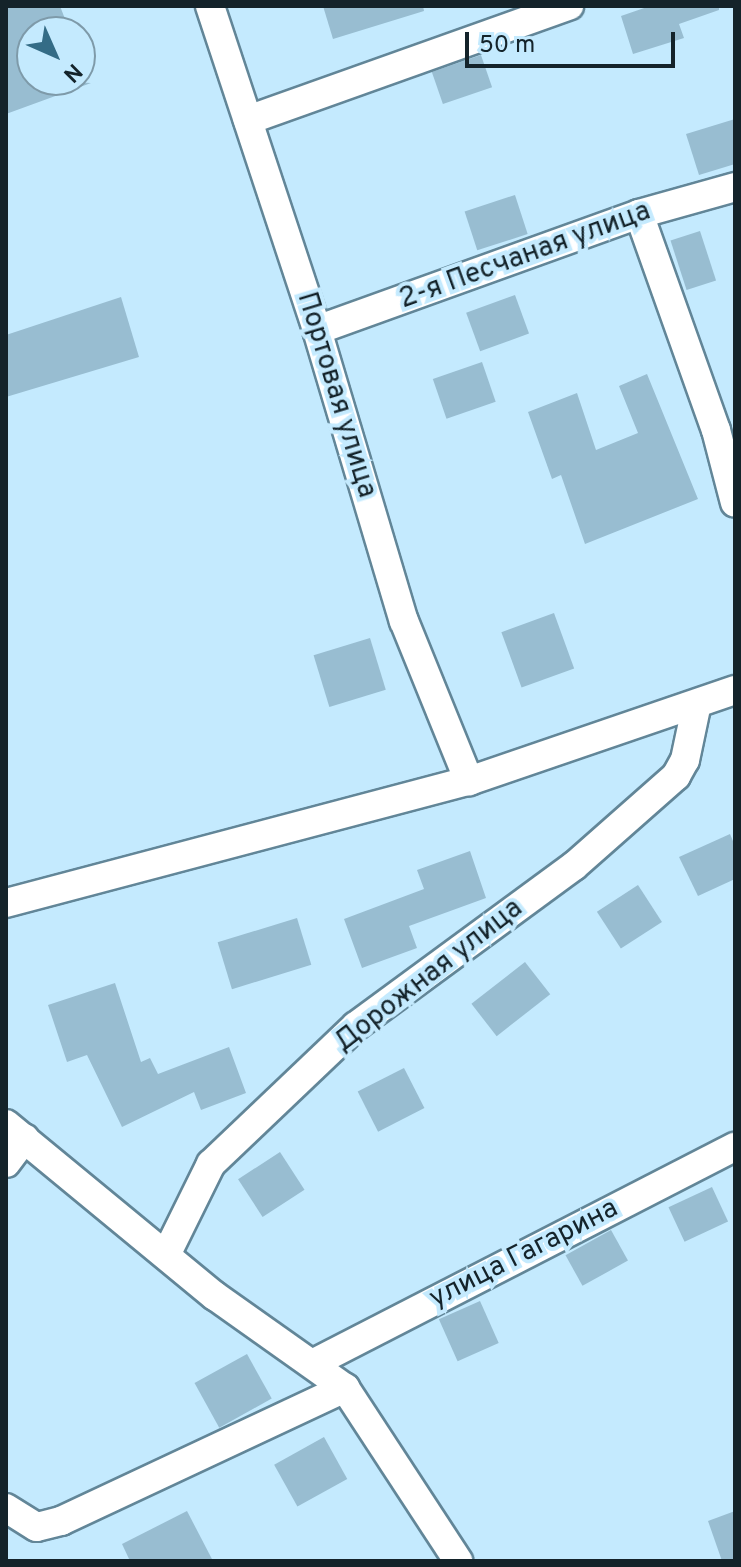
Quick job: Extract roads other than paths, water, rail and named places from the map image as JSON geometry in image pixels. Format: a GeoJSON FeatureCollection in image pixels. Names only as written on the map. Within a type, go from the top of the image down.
{"type":"FeatureCollection","features":[{"type":"Feature","properties":{"kind":"street","name":"Портовая улица"},"geometry":{"type":"LineString","coordinates":[[210,6],[317,330],[404,621],[469,781]]}},
{"type":"Feature","properties":{"kind":"street"},"geometry":{"type":"LineString","coordinates":[[248,120],[569,6]]}},
{"type":"Feature","properties":{"kind":"street","name":"2-я Песчаная улица"},"geometry":{"type":"LineString","coordinates":[[317,330],[639,214],[735,187]]}},
{"type":"Feature","properties":{"kind":"street"},"geometry":{"type":"LineString","coordinates":[[639,214],[725,427],[735,503]]}},
{"type":"Feature","properties":{"kind":"street"},"geometry":{"type":"LineString","coordinates":[[6,903],[469,781],[696,708],[735,690]]}},
{"type":"Feature","properties":{"kind":"street","name":"Дорожная улица"},"geometry":{"type":"LineString","coordinates":[[166,1255],[211,1164],[356,1026],[574,866],[676,776],[685,760],[696,708]]}},
{"type":"Feature","properties":{"kind":"street"},"geometry":{"type":"LineString","coordinates":[[6,1163],[16,1131],[215,1296],[314,1363],[345,1388],[458,1561]]}},
{"type":"Feature","properties":{"kind":"street","name":"улица Гагарина"},"geometry":{"type":"LineString","coordinates":[[314,1363],[735,1147]]}},
{"type":"Feature","properties":{"kind":"street"},"geometry":{"type":"LineString","coordinates":[[6,1508],[37,1527],[61,1521],[345,1388]]}}]}
